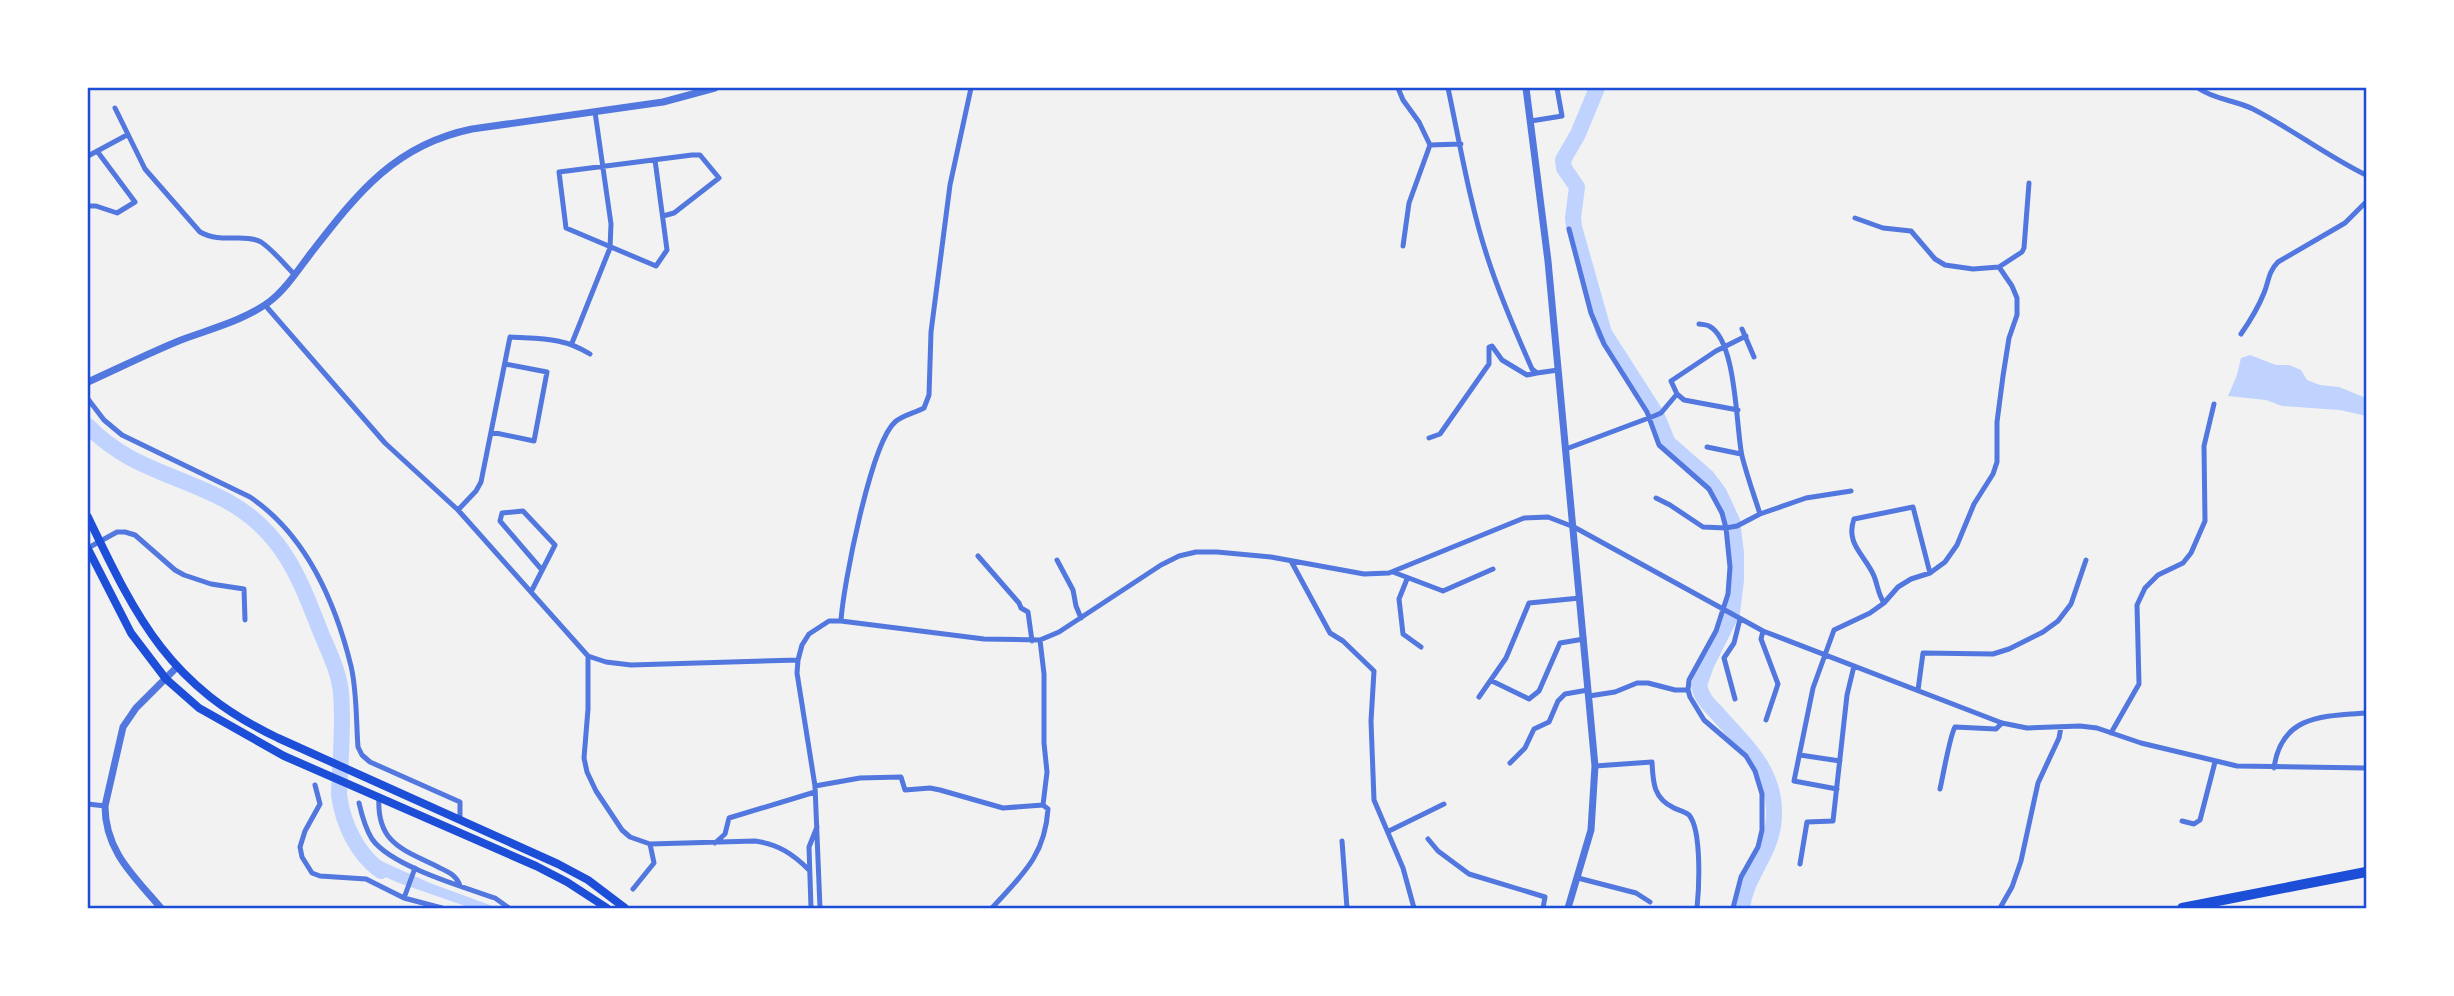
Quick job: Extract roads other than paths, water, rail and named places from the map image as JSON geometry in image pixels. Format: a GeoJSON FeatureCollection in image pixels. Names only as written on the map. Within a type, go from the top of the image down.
{"type":"FeatureCollection","features":[{"type":"Feature","properties":{"kind":"highway"},"geometry":{"type":"LineString","coordinates":[[2182,908],[2367,872]]}},
{"type":"Feature","properties":{"kind":"main road"},"geometry":{"type":"LineString","coordinates":[[88,517],[139,617],[166,656],[211,700],[246,723],[558,864],[588,880],[625,908]]}},
{"type":"Feature","properties":{"kind":"main road"},"geometry":{"type":"LineString","coordinates":[[88,548],[131,633],[180,693],[222,722],[284,756],[536,866],[607,908]]}},
{"type":"Feature","properties":{"kind":"street"},"geometry":{"type":"LineString","coordinates":[[88,382],[265,305],[283,288],[365,186],[416,148],[444,136],[472,129],[680,99],[715,88]]}},
{"type":"Feature","properties":{"kind":"street"},"geometry":{"type":"LineString","coordinates":[[841,621],[842,601],[859,523],[885,434],[895,421],[924,408],[929,395],[931,332],[950,185],[971,88]]}},
{"type":"Feature","properties":{"kind":"street"},"geometry":{"type":"LineString","coordinates":[[1398,88],[1430,145],[1409,203],[1403,247]]}},
{"type":"Feature","properties":{"kind":"street"},"geometry":{"type":"LineString","coordinates":[[1448,88],[1488,260],[1532,369],[1537,373]]}},
{"type":"Feature","properties":{"kind":"street"},"geometry":{"type":"LineString","coordinates":[[1526,88],[1558,370],[1595,766],[1591,830],[1568,908]]}},
{"type":"Feature","properties":{"kind":"street"},"geometry":{"type":"LineString","coordinates":[[1531,121],[1562,116],[1557,88]]}},
{"type":"Feature","properties":{"kind":"street"},"geometry":{"type":"LineString","coordinates":[[2198,88],[2225,101],[2252,109],[2367,175]]}},
{"type":"Feature","properties":{"kind":"street"},"geometry":{"type":"LineString","coordinates":[[116,108],[145,169],[200,232],[210,238],[252,239],[262,243],[294,274]]}},
{"type":"Feature","properties":{"kind":"street"},"geometry":{"type":"LineString","coordinates":[[572,343],[610,248],[611,224],[595,112]]}},
{"type":"Feature","properties":{"kind":"street"},"geometry":{"type":"LineString","coordinates":[[88,156],[127,135]]}},
{"type":"Feature","properties":{"kind":"street"},"geometry":{"type":"LineString","coordinates":[[1430,145],[1461,145]]}},
{"type":"Feature","properties":{"kind":"street"},"geometry":{"type":"LineString","coordinates":[[88,206],[117,213],[135,202],[97,151]]}},
{"type":"Feature","properties":{"kind":"street"},"geometry":{"type":"LineString","coordinates":[[655,160],[667,250],[656,266],[566,228],[559,172],[603,166],[655,160],[700,155],[719,178],[674,213],[663,216]]}},
{"type":"Feature","properties":{"kind":"street"},"geometry":{"type":"LineString","coordinates":[[1855,218],[1883,228],[1911,231],[1935,259],[1945,265],[1973,269],[1999,267],[2024,248],[2029,183]]}},
{"type":"Feature","properties":{"kind":"street"},"geometry":{"type":"LineString","coordinates":[[2241,334],[2254,315],[2266,289],[2271,269],[2278,262],[2345,223],[2367,201]]}},
{"type":"Feature","properties":{"kind":"street"},"geometry":{"type":"LineString","coordinates":[[1569,229],[1597,330],[1652,417],[1659,445],[1695,474],[1715,496],[1728,528],[1730,568],[1724,611],[1689,680],[1688,690],[1704,720],[1746,756],[1755,771],[1762,794],[1762,830],[1758,847],[1741,877],[1733,908]]}},
{"type":"Feature","properties":{"kind":"street"},"geometry":{"type":"LineString","coordinates":[[1837,789],[1794,781],[1813,688],[1834,630],[1870,613],[1905,583],[1930,573],[1945,562],[1957,545],[1974,504],[1993,474],[1997,462],[1997,422],[2003,376],[2009,338],[2017,315],[2017,298],[1999,267]]}},
{"type":"Feature","properties":{"kind":"street"},"geometry":{"type":"LineString","coordinates":[[265,305],[385,443],[458,510],[588,656],[606,662],[631,665],[798,660]]}},
{"type":"Feature","properties":{"kind":"street"},"geometry":{"type":"LineString","coordinates":[[1699,324],[1709,326],[1715,331],[1723,348],[1738,410],[1741,454],[1760,514]]}},
{"type":"Feature","properties":{"kind":"street"},"geometry":{"type":"LineString","coordinates":[[1742,328],[1754,357]]}},
{"type":"Feature","properties":{"kind":"street"},"geometry":{"type":"LineString","coordinates":[[1738,410],[1684,400],[1677,394],[1671,381],[1746,336]]}},
{"type":"Feature","properties":{"kind":"street"},"geometry":{"type":"LineString","coordinates":[[458,510],[481,482],[510,337],[554,339],[572,343],[590,354]]}},
{"type":"Feature","properties":{"kind":"street"},"geometry":{"type":"LineString","coordinates":[[1429,438],[1440,434],[1489,364],[1489,347],[1492,346],[1502,360],[1527,375],[1558,370]]}},
{"type":"Feature","properties":{"kind":"street"},"geometry":{"type":"LineString","coordinates":[[491,432],[534,441],[547,372],[505,364]]}},
{"type":"Feature","properties":{"kind":"street"},"geometry":{"type":"LineString","coordinates":[[1566,449],[1661,413],[1677,394]]}},
{"type":"Feature","properties":{"kind":"street"},"geometry":{"type":"LineString","coordinates":[[88,399],[104,420],[122,435],[250,497],[270,510],[283,524],[314,566],[335,614],[351,668],[358,747],[362,755],[370,762],[460,802],[460,819]]}},
{"type":"Feature","properties":{"kind":"street"},"geometry":{"type":"LineString","coordinates":[[2111,733],[2139,684],[2137,605],[2145,587],[2158,575],[2183,563],[2191,553],[2205,521],[2204,446],[2214,404]]}},
{"type":"Feature","properties":{"kind":"street"},"geometry":{"type":"LineString","coordinates":[[1707,447],[1741,454]]}},
{"type":"Feature","properties":{"kind":"street"},"geometry":{"type":"LineString","coordinates":[[1656,498],[1703,527],[1728,528],[1806,498],[1851,491]]}},
{"type":"Feature","properties":{"kind":"street"},"geometry":{"type":"LineString","coordinates":[[1884,603],[1877,593],[1873,574],[1861,557],[1850,530],[1854,519],[1913,507],[1930,573]]}},
{"type":"Feature","properties":{"kind":"street"},"geometry":{"type":"LineString","coordinates":[[531,592],[555,545],[523,511],[502,513],[500,521],[542,570]]}},
{"type":"Feature","properties":{"kind":"street"},"geometry":{"type":"LineString","coordinates":[[820,908],[815,789],[797,673],[802,645],[809,634],[829,621],[984,639],[1040,640],[1059,632],[1179,556],[1196,552],[1217,552],[1364,573],[1393,572],[1524,518],[1548,517],[1573,527],[1763,631],[2002,723],[2027,728],[2097,728],[2237,766],[2367,768]]}},
{"type":"Feature","properties":{"kind":"street"},"geometry":{"type":"LineString","coordinates":[[88,548],[117,532],[135,535],[184,575],[211,584],[244,589],[245,620]]}},
{"type":"Feature","properties":{"kind":"street"},"geometry":{"type":"LineString","coordinates":[[978,556],[1021,608],[1028,612],[1032,641]]}},
{"type":"Feature","properties":{"kind":"street"},"geometry":{"type":"LineString","coordinates":[[1057,560],[1073,590],[1081,618]]}},
{"type":"Feature","properties":{"kind":"street"},"geometry":{"type":"LineString","coordinates":[[1918,690],[1923,653],[1993,654],[2024,643],[2058,621],[2071,604],[2086,560]]}},
{"type":"Feature","properties":{"kind":"street"},"geometry":{"type":"LineString","coordinates":[[1291,561],[1330,633],[1343,641],[1374,671],[1371,721],[1373,789],[1378,811],[1403,867],[1414,908]]}},
{"type":"Feature","properties":{"kind":"street"},"geometry":{"type":"LineString","coordinates":[[1393,572],[1443,591],[1493,569]]}},
{"type":"Feature","properties":{"kind":"street"},"geometry":{"type":"LineString","coordinates":[[1407,579],[1399,599],[1403,634],[1421,647]]}},
{"type":"Feature","properties":{"kind":"street"},"geometry":{"type":"LineString","coordinates":[[1479,697],[1506,659],[1529,603],[1580,598]]}},
{"type":"Feature","properties":{"kind":"street"},"geometry":{"type":"LineString","coordinates":[[1735,699],[1724,658],[1734,643],[1739,618]]}},
{"type":"Feature","properties":{"kind":"street"},"geometry":{"type":"LineString","coordinates":[[1763,631],[1761,639],[1778,684],[1766,720]]}},
{"type":"Feature","properties":{"kind":"street"},"geometry":{"type":"LineString","coordinates":[[1492,681],[1529,699],[1539,691],[1560,643],[1584,639]]}},
{"type":"Feature","properties":{"kind":"street"},"geometry":{"type":"LineString","coordinates":[[992,908],[1028,866],[1044,839],[1048,809],[1044,805],[1047,772],[1044,743],[1044,674],[1040,640]]}},
{"type":"Feature","properties":{"kind":"street"},"geometry":{"type":"LineString","coordinates":[[588,656],[584,758],[587,772],[596,791],[629,837],[650,844],[769,843],[790,853],[809,870]]}},
{"type":"Feature","properties":{"kind":"street"},"geometry":{"type":"LineString","coordinates":[[1800,864],[1807,822],[1833,821],[1847,695],[1854,666]]}},
{"type":"Feature","properties":{"kind":"street"},"geometry":{"type":"LineString","coordinates":[[161,908],[121,860],[112,845],[105,818],[123,727],[136,708],[177,667]]}},
{"type":"Feature","properties":{"kind":"street"},"geometry":{"type":"LineString","coordinates":[[1510,763],[1525,748],[1534,729],[1549,722],[1558,701],[1565,694],[1615,692],[1637,683],[1648,682],[1675,690],[1688,690]]}},
{"type":"Feature","properties":{"kind":"street"},"geometry":{"type":"LineString","coordinates":[[2274,768],[2280,749],[2300,724],[2317,716],[2367,713]]}},
{"type":"Feature","properties":{"kind":"street"},"geometry":{"type":"LineString","coordinates":[[1940,789],[1955,727],[1996,729],[2002,723]]}},
{"type":"Feature","properties":{"kind":"street"},"geometry":{"type":"LineString","coordinates":[[2000,908],[2012,887],[2021,860],[2038,783],[2059,738],[2061,727]]}},
{"type":"Feature","properties":{"kind":"street"},"geometry":{"type":"LineString","coordinates":[[1800,755],[1840,761]]}},
{"type":"Feature","properties":{"kind":"street"},"geometry":{"type":"LineString","coordinates":[[1595,766],[1651,762],[1653,786],[1658,796],[1689,814],[1698,854],[1697,908]]}},
{"type":"Feature","properties":{"kind":"street"},"geometry":{"type":"LineString","coordinates":[[2182,821],[2194,824],[2200,821],[2215,762]]}},
{"type":"Feature","properties":{"kind":"street"},"geometry":{"type":"LineString","coordinates":[[715,843],[725,834],[729,818],[815,789],[860,778],[901,777],[905,790],[930,788],[1003,808],[1044,805]]}},
{"type":"Feature","properties":{"kind":"street"},"geometry":{"type":"LineString","coordinates":[[315,785],[320,804],[305,831],[300,847],[312,873],[366,879],[442,908]]}},
{"type":"Feature","properties":{"kind":"street"},"geometry":{"type":"LineString","coordinates":[[379,796],[378,812],[384,832],[397,845],[448,872],[458,880],[460,886]]}},
{"type":"Feature","properties":{"kind":"street"},"geometry":{"type":"LineString","coordinates":[[359,803],[363,823],[379,847],[393,858],[414,869],[495,898],[509,908]]}},
{"type":"Feature","properties":{"kind":"street"},"geometry":{"type":"LineString","coordinates":[[88,804],[106,806]]}},
{"type":"Feature","properties":{"kind":"street"},"geometry":{"type":"LineString","coordinates":[[1389,831],[1444,804]]}},
{"type":"Feature","properties":{"kind":"street"},"geometry":{"type":"LineString","coordinates":[[811,908],[809,847],[817,827]]}},
{"type":"Feature","properties":{"kind":"street"},"geometry":{"type":"LineString","coordinates":[[1428,839],[1438,851],[1469,874],[1545,897],[1542,908]]}},
{"type":"Feature","properties":{"kind":"street"},"geometry":{"type":"LineString","coordinates":[[1342,841],[1348,908]]}},
{"type":"Feature","properties":{"kind":"street"},"geometry":{"type":"LineString","coordinates":[[633,889],[654,863],[650,844]]}},
{"type":"Feature","properties":{"kind":"street"},"geometry":{"type":"LineString","coordinates":[[405,896],[414,869]]}},
{"type":"Feature","properties":{"kind":"street"},"geometry":{"type":"LineString","coordinates":[[1578,878],[1636,893],[1650,902]]}},
{"type":"Feature","properties":{"kind":"water"},"geometry":{"type":"Polygon","coordinates":[[[2250,355],[2276,365],[2289,365],[2301,370],[2307,380],[2320,385],[2339,387],[2366,398],[2366,416],[2340,410],[2282,406],[2266,400],[2228,396],[2241,358],[2250,355]]]}},
{"type":"Feature","properties":{"kind":"water"},"geometry":{"type":"Polygon","coordinates":[[[365,856],[498,908],[471,908],[399,883],[381,875],[365,856]]]}},
{"type":"Feature","properties":{"kind":"waterway"},"geometry":{"type":"LineString","coordinates":[[1597,88],[1578,134],[1563,160],[1564,168],[1577,187],[1574,227],[1604,333],[1656,414],[1668,443],[1707,477],[1719,493],[1732,521],[1736,553],[1732,613],[1699,685],[1708,703],[1755,757],[1763,769],[1773,796],[1774,812],[1770,839],[1749,884],[1742,908]]}},
{"type":"Feature","properties":{"kind":"waterway"},"geometry":{"type":"LineString","coordinates":[[88,426],[137,462],[208,492],[246,513],[276,542],[287,558],[305,593],[340,685],[342,719],[339,795],[344,817],[358,847],[381,871]]}}]}
